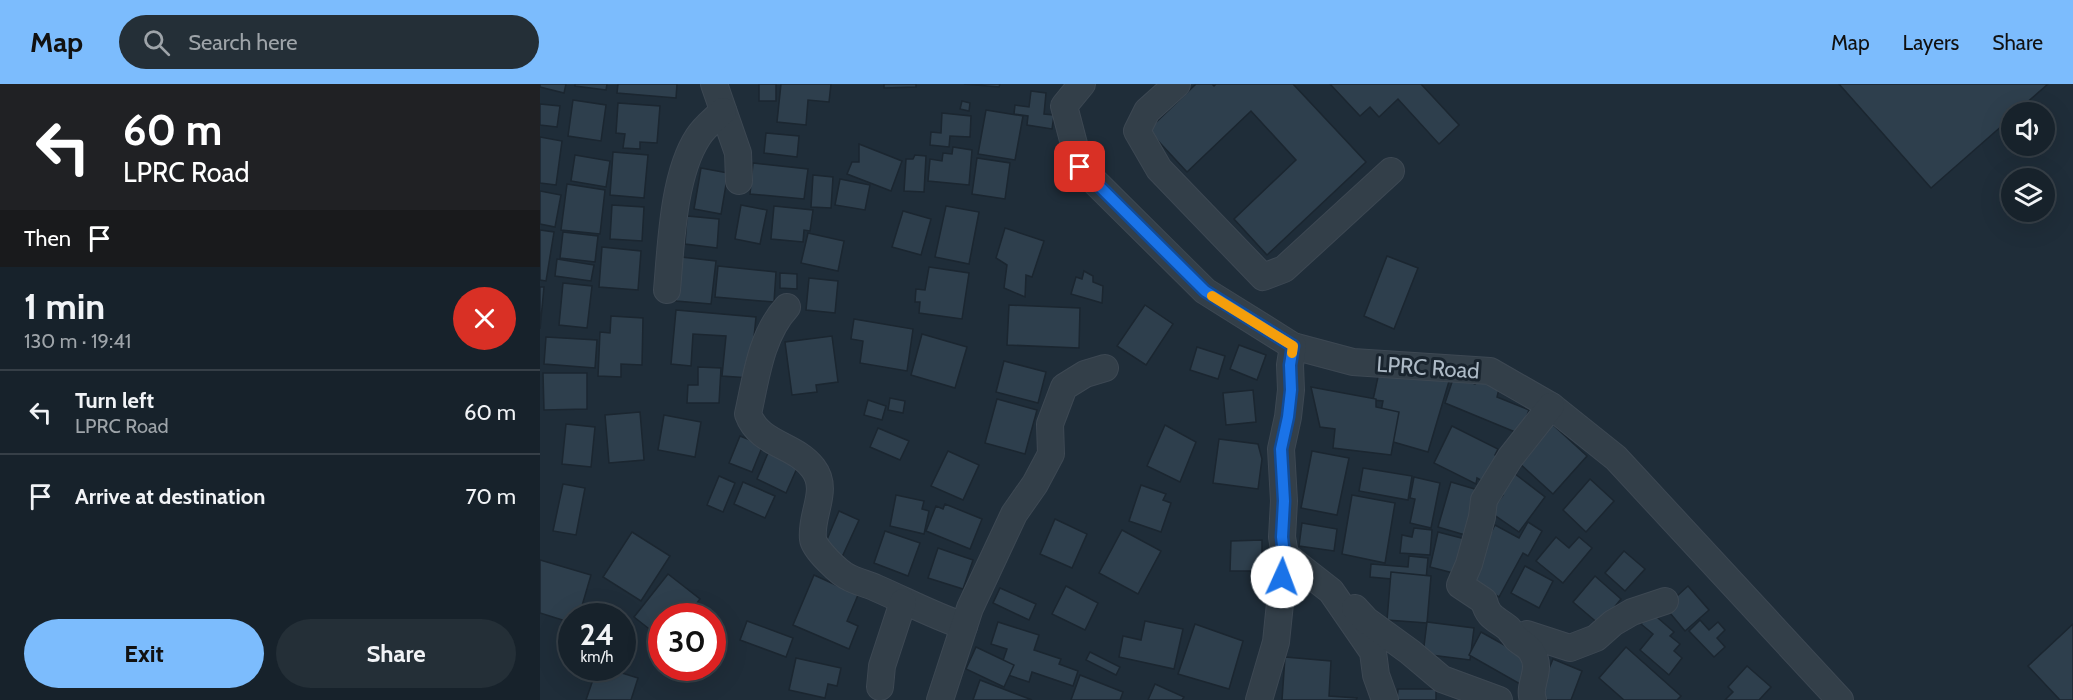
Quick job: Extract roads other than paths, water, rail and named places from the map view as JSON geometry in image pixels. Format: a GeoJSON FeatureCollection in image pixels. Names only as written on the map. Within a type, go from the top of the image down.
{"type":"FeatureCollection","features":[{"type":"Feature","properties":{"kind":"street"},"geometry":{"type":"LineString","coordinates":[[714,84],[738,153],[739,181]]}},
{"type":"Feature","properties":{"kind":"street","name":"LPRC Road"},"geometry":{"type":"LineString","coordinates":[[1082,84],[1064,106],[1080,167],[1205,291],[1293,346],[1353,362],[1490,371],[1551,406],[1616,458],[1840,700]]}},
{"type":"Feature","properties":{"kind":"street"},"geometry":{"type":"LineString","coordinates":[[1177,84],[1147,111],[1137,131],[1159,169],[1263,277],[1284,269],[1390,171]]}},
{"type":"Feature","properties":{"kind":"street"},"geometry":{"type":"LineString","coordinates":[[667,290],[680,182],[689,153],[698,136],[723,111]]}},
{"type":"Feature","properties":{"kind":"street"},"geometry":{"type":"LineString","coordinates":[[787,307],[775,320],[768,336],[748,414],[751,424],[759,433],[798,454],[813,467],[821,481],[820,498],[814,517],[813,541],[824,556],[848,578],[964,626]]}},
{"type":"Feature","properties":{"kind":"street"},"geometry":{"type":"LineString","coordinates":[[1293,346],[1288,417],[1281,449],[1284,501],[1282,537],[1292,562],[1331,591],[1372,652],[1376,675],[1385,700]]}},
{"type":"Feature","properties":{"kind":"street"},"geometry":{"type":"LineString","coordinates":[[940,700],[970,608],[1014,513],[1035,484],[1051,454],[1050,424],[1064,387],[1085,374],[1105,368]]}},
{"type":"Feature","properties":{"kind":"street"},"geometry":{"type":"LineString","coordinates":[[1533,700],[1531,694],[1537,665],[1531,650],[1493,619],[1486,611],[1484,602],[1460,585],[1469,564],[1482,518],[1484,500],[1510,458],[1551,406]]}},
{"type":"Feature","properties":{"kind":"street"},"geometry":{"type":"LineString","coordinates":[[1259,700],[1276,642],[1292,562]]}},
{"type":"Feature","properties":{"kind":"street"},"geometry":{"type":"LineString","coordinates":[[1292,562],[1327,577],[1366,620],[1442,679],[1498,700]]}},
{"type":"Feature","properties":{"kind":"street"},"geometry":{"type":"LineString","coordinates":[[1517,639],[1527,634],[1570,648],[1596,638],[1613,623],[1632,612],[1665,601]]}},
{"type":"Feature","properties":{"kind":"street"},"geometry":{"type":"LineString","coordinates":[[880,687],[882,666],[903,602]]}}]}
